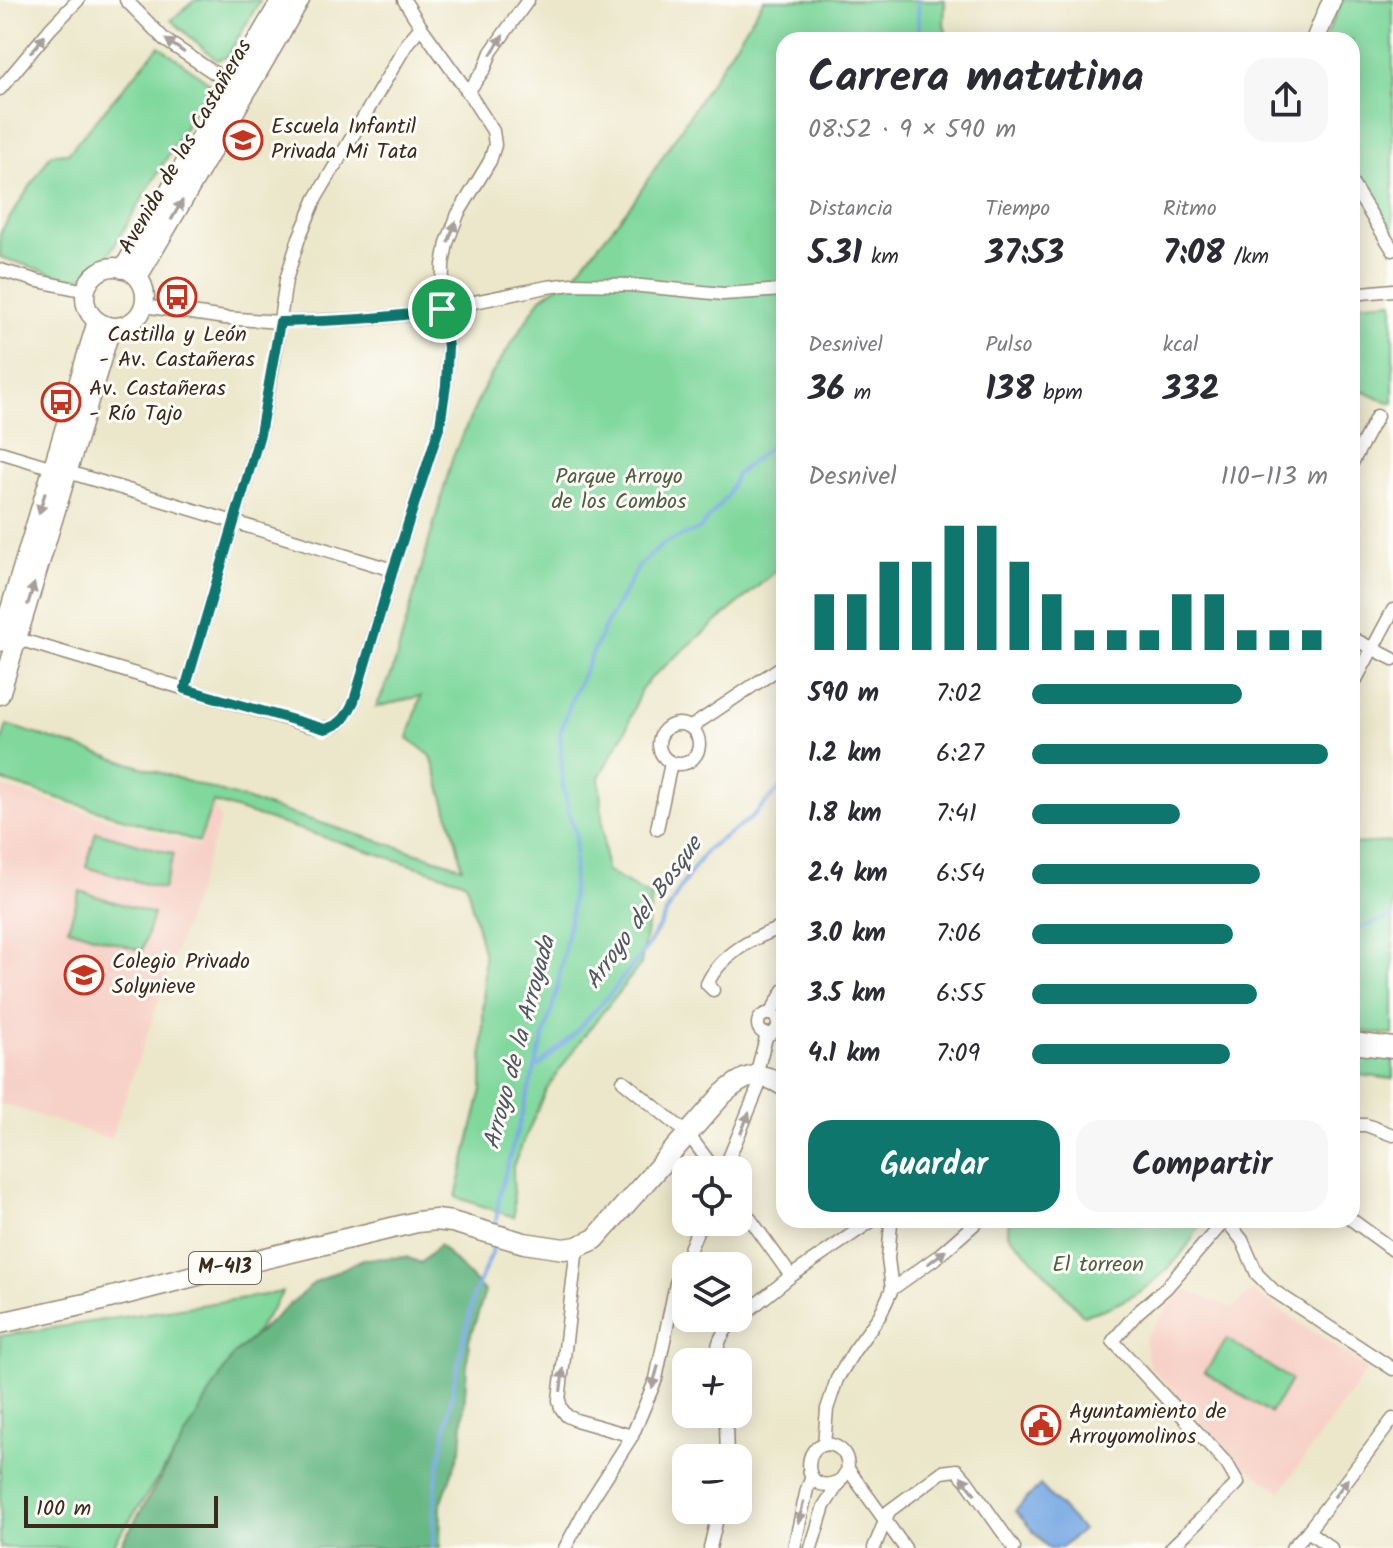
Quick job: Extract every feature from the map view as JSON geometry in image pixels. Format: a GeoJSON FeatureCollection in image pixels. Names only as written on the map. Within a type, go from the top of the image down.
{"type":"FeatureCollection","features":[{"type":"Feature","properties":{"kind":"main road"},"geometry":{"type":"LineString","coordinates":[[1360,1044],[1393,1048]]}},
{"type":"Feature","properties":{"kind":"main road"},"geometry":{"type":"LineString","coordinates":[[577,1247],[595,1239],[733,1084],[744,1078],[760,1076],[776,1083]]}},
{"type":"Feature","properties":{"kind":"main road","name":"M-413"},"geometry":{"type":"LineString","coordinates":[[0,1323],[417,1222],[436,1220],[524,1243],[564,1249],[577,1247]]}},
{"type":"Feature","properties":{"kind":"street"},"geometry":{"type":"LineString","coordinates":[[0,89],[78,0]]}},
{"type":"Feature","properties":{"kind":"street"},"geometry":{"type":"LineString","coordinates":[[126,0],[165,40],[231,84]]}},
{"type":"Feature","properties":{"kind":"street","name":"Avenida de las Castañeras"},"geometry":{"type":"LineString","coordinates":[[130,273],[231,84],[281,0]]}},
{"type":"Feature","properties":{"kind":"street","name":"Avenida de las Castañeras"},"geometry":{"type":"LineString","coordinates":[[130,273],[300,0]]}},
{"type":"Feature","properties":{"kind":"street"},"geometry":{"type":"LineString","coordinates":[[5,637],[325,729],[345,719],[354,701],[440,425],[448,347],[442,309],[447,243],[458,214],[490,161],[495,145],[493,131],[404,0]]}},
{"type":"Feature","properties":{"kind":"street"},"geometry":{"type":"LineString","coordinates":[[468,92],[485,68],[491,52],[528,0]]}},
{"type":"Feature","properties":{"kind":"street"},"geometry":{"type":"LineString","coordinates":[[1318,32],[1332,0]]}},
{"type":"Feature","properties":{"kind":"street"},"geometry":{"type":"LineString","coordinates":[[185,689],[260,434],[286,280],[299,238],[316,198],[408,42],[421,27]]}},
{"type":"Feature","properties":{"kind":"street"},"geometry":{"type":"LineString","coordinates":[[1360,197],[1393,250]]}},
{"type":"Feature","properties":{"kind":"street"},"geometry":{"type":"LineString","coordinates":[[115,267],[130,273],[143,286],[144,306],[136,319],[126,325],[104,325],[86,306],[86,291],[94,276],[106,268],[115,267]]}},
{"type":"Feature","properties":{"kind":"street"},"geometry":{"type":"LineString","coordinates":[[0,270],[86,291]]}},
{"type":"Feature","properties":{"kind":"street"},"geometry":{"type":"LineString","coordinates":[[144,306],[225,318],[280,322],[416,314],[572,284],[631,285],[723,294],[776,291]]}},
{"type":"Feature","properties":{"kind":"street"},"geometry":{"type":"LineString","coordinates":[[1360,293],[1393,290]]}},
{"type":"Feature","properties":{"kind":"street"},"geometry":{"type":"LineString","coordinates":[[0,695],[5,637],[104,325]]}},
{"type":"Feature","properties":{"kind":"street"},"geometry":{"type":"LineString","coordinates":[[1360,448],[1377,416]]}},
{"type":"Feature","properties":{"kind":"street"},"geometry":{"type":"LineString","coordinates":[[0,452],[393,570]]}},
{"type":"Feature","properties":{"kind":"street"},"geometry":{"type":"LineString","coordinates":[[1360,673],[1393,610]]}},
{"type":"Feature","properties":{"kind":"street"},"geometry":{"type":"LineString","coordinates":[[1360,642],[1393,659]]}},
{"type":"Feature","properties":{"kind":"street"},"geometry":{"type":"LineString","coordinates":[[691,727],[776,670]]}},
{"type":"Feature","properties":{"kind":"street"},"geometry":{"type":"LineString","coordinates":[[679,723],[691,727],[698,736],[699,744],[693,758],[680,764],[671,763],[663,757],[658,742],[666,727],[679,723]]}},
{"type":"Feature","properties":{"kind":"street"},"geometry":{"type":"LineString","coordinates":[[657,829],[671,763]]}},
{"type":"Feature","properties":{"kind":"street"},"geometry":{"type":"LineString","coordinates":[[713,990],[707,984],[710,977],[737,949],[776,930]]}},
{"type":"Feature","properties":{"kind":"street"},"geometry":{"type":"LineString","coordinates":[[729,1156],[760,1076],[767,1034],[760,1031],[757,1024],[760,1017],[768,1013],[776,1018]]}},
{"type":"Feature","properties":{"kind":"street"},"geometry":{"type":"LineString","coordinates":[[623,1081],[688,1134],[704,1156]]}},
{"type":"Feature","properties":{"kind":"street"},"geometry":{"type":"LineString","coordinates":[[1360,1125],[1393,1135]]}},
{"type":"Feature","properties":{"kind":"street"},"geometry":{"type":"LineString","coordinates":[[752,1222],[791,1276]]}},
{"type":"Feature","properties":{"kind":"street"},"geometry":{"type":"LineString","coordinates":[[1360,1226],[1393,1250]]}},
{"type":"Feature","properties":{"kind":"street"},"geometry":{"type":"LineString","coordinates":[[716,1348],[727,1328],[791,1276],[861,1228]]}},
{"type":"Feature","properties":{"kind":"street"},"geometry":{"type":"LineString","coordinates":[[891,1228],[888,1259],[892,1289]]}},
{"type":"Feature","properties":{"kind":"street"},"geometry":{"type":"LineString","coordinates":[[824,1445],[827,1409],[837,1379],[880,1315],[892,1289],[937,1257],[970,1228]]}},
{"type":"Feature","properties":{"kind":"street"},"geometry":{"type":"LineString","coordinates":[[1171,1548],[1238,1483],[1227,1464],[1113,1341],[1137,1313],[1166,1288],[1219,1228]]}},
{"type":"Feature","properties":{"kind":"street"},"geometry":{"type":"LineString","coordinates":[[1232,1228],[1242,1240],[1257,1274],[1274,1291],[1393,1369]]}},
{"type":"Feature","properties":{"kind":"street"},"geometry":{"type":"LineString","coordinates":[[565,1548],[632,1436],[656,1379],[676,1283],[695,1236]]}},
{"type":"Feature","properties":{"kind":"street"},"geometry":{"type":"LineString","coordinates":[[577,1247],[559,1400],[561,1408],[567,1416],[576,1420],[632,1436]]}},
{"type":"Feature","properties":{"kind":"street"},"geometry":{"type":"LineString","coordinates":[[1292,1548],[1393,1419]]}},
{"type":"Feature","properties":{"kind":"street"},"geometry":{"type":"LineString","coordinates":[[839,1481],[826,1485],[812,1477],[810,1457],[818,1448],[831,1445],[841,1450],[848,1469],[905,1548]]}},
{"type":"Feature","properties":{"kind":"street"},"geometry":{"type":"LineString","coordinates":[[811,1548],[824,1506],[848,1469]]}},
{"type":"Feature","properties":{"kind":"street"},"geometry":{"type":"LineString","coordinates":[[874,1548],[889,1511],[942,1472],[957,1470],[1014,1548]]}},
{"type":"Feature","properties":{"kind":"street"},"geometry":{"type":"LineString","coordinates":[[794,1548],[812,1477]]}},
{"type":"Feature","properties":{"kind":"street"},"geometry":{"type":"LineString","coordinates":[[710,1548],[716,1524]]}},
{"type":"Feature","properties":{"kind":"street"},"geometry":{"type":"LineString","coordinates":[[1308,1531],[1331,1548]]}},
{"type":"Feature","properties":{"kind":"shaded area","name":"Colegio Privado Solynieve"},"geometry":{"type":"Polygon","coordinates":[[[0,786],[199,846],[213,804],[221,819],[111,1139],[0,1103],[0,786]]]}},
{"type":"Feature","properties":{"kind":"shaded area"},"geometry":{"type":"Polygon","coordinates":[[[1182,1289],[1233,1308],[1251,1291],[1368,1368],[1281,1491],[1241,1464],[1149,1365],[1144,1339],[1182,1289]]]}},
{"type":"Feature","properties":{"kind":"green space"},"geometry":{"type":"Polygon","coordinates":[[[195,0],[260,0],[227,57],[217,60],[171,20],[195,0]]]}},
{"type":"Feature","properties":{"kind":"green space","name":"Parque Arroyo de los Combos"},"geometry":{"type":"Polygon","coordinates":[[[764,0],[945,0],[946,32],[776,32],[776,571],[641,689],[626,730],[599,777],[606,871],[652,897],[641,964],[546,1090],[513,1166],[514,1217],[456,1197],[482,1089],[484,956],[466,882],[213,802],[199,842],[0,780],[0,747],[7,725],[462,867],[431,756],[408,738],[421,696],[376,707],[392,673],[453,456],[486,383],[541,298],[576,273],[634,201],[764,0]]]}},
{"type":"Feature","properties":{"kind":"green space"},"geometry":{"type":"Polygon","coordinates":[[[1342,0],[1393,0],[1393,230],[1360,177],[1360,32],[1328,32],[1342,0]]]}},
{"type":"Feature","properties":{"kind":"green space"},"geometry":{"type":"Polygon","coordinates":[[[159,46],[211,84],[94,275],[70,279],[0,257],[0,233],[51,154],[68,153],[159,46]]]}},
{"type":"Feature","properties":{"kind":"green space"},"geometry":{"type":"Polygon","coordinates":[[[1393,301],[1393,403],[1360,389],[1360,303],[1393,301]]]}},
{"type":"Feature","properties":{"kind":"green space"},"geometry":{"type":"Polygon","coordinates":[[[96,832],[174,854],[163,889],[86,867],[96,832]]]}},
{"type":"Feature","properties":{"kind":"green space"},"geometry":{"type":"Polygon","coordinates":[[[1393,842],[1393,1035],[1360,1031],[1360,844],[1393,842]]]}},
{"type":"Feature","properties":{"kind":"green space"},"geometry":{"type":"Polygon","coordinates":[[[80,891],[153,914],[142,951],[68,928],[80,891]]]}},
{"type":"Feature","properties":{"kind":"green space"},"geometry":{"type":"Polygon","coordinates":[[[1360,1055],[1393,1057],[1393,1079],[1360,1075],[1360,1055]]]}},
{"type":"Feature","properties":{"kind":"green space","name":"El torreon"},"geometry":{"type":"Polygon","coordinates":[[[1008,1228],[1198,1228],[1181,1254],[1154,1281],[1120,1302],[1083,1315],[1008,1234],[1008,1228]]]}},
{"type":"Feature","properties":{"kind":"green space"},"geometry":{"type":"Polygon","coordinates":[[[439,1245],[485,1292],[469,1341],[461,1448],[441,1504],[440,1548],[119,1548],[233,1355],[315,1282],[363,1259],[406,1257],[421,1263],[439,1245]]]}},
{"type":"Feature","properties":{"kind":"green space"},"geometry":{"type":"Polygon","coordinates":[[[283,1292],[111,1548],[0,1548],[0,1336],[283,1292]]]}},
{"type":"Feature","properties":{"kind":"green space"},"geometry":{"type":"Polygon","coordinates":[[[1227,1339],[1291,1380],[1270,1413],[1205,1372],[1227,1339]]]}},
{"type":"Feature","properties":{"kind":"water"},"geometry":{"type":"Polygon","coordinates":[[[1040,1485],[1082,1530],[1061,1548],[1048,1548],[1015,1511],[1040,1485]]]}},
{"type":"Feature","properties":{"kind":"waterway","name":"Arroyo de la Arroyada"},"geometry":{"type":"LineString","coordinates":[[918,0],[919,32]]}},
{"type":"Feature","properties":{"kind":"waterway","name":"Arroyo de la Arroyada"},"geometry":{"type":"LineString","coordinates":[[495,1229],[500,1191],[556,994],[571,913],[576,834],[563,786],[560,733],[573,696],[605,626],[639,566],[664,543],[700,529],[727,496],[737,474],[776,442]]}},
{"type":"Feature","properties":{"kind":"waterway","name":"Arroyo del Bosque"},"geometry":{"type":"LineString","coordinates":[[539,1066],[572,1036],[648,946],[682,885],[707,849],[750,819],[776,792]]}},
{"type":"Feature","properties":{"kind":"waterway","name":"Arroyo del Bosque"},"geometry":{"type":"LineString","coordinates":[[1360,928],[1393,916]]}},
{"type":"Feature","properties":{"kind":"waterway","name":"Arroyo de la Arroyada"},"geometry":{"type":"LineString","coordinates":[[432,1548],[436,1481],[456,1373],[474,1294],[492,1253],[493,1241]]}},
{"type":"Feature","properties":{"kind":"place","name":"Escuela Infantil Privada Mi Tata"},"geometry":{"type":"Point","coordinates":[243,140]}},
{"type":"Feature","properties":{"kind":"place","name":"Castilla y León - Av. Castañeras"},"geometry":{"type":"Point","coordinates":[177,297]}},
{"type":"Feature","properties":{"kind":"place","name":"Av. Castañeras - Río Tajo"},"geometry":{"type":"Point","coordinates":[61,402]}},
{"type":"Feature","properties":{"kind":"place","name":"Colegio Privado Solynieve"},"geometry":{"type":"Point","coordinates":[84,975]}},
{"type":"Feature","properties":{"kind":"place","name":"Ayuntamiento de Arroyomolinos"},"geometry":{"type":"Point","coordinates":[1041,1425]}},
{"type":"Feature","properties":{"kind":"route"},"geometry":{"type":"LineString","coordinates":[[442,309],[448,347],[440,425],[354,701],[345,719],[325,729],[185,689],[260,434],[280,322],[363,319],[442,309]]}}]}
